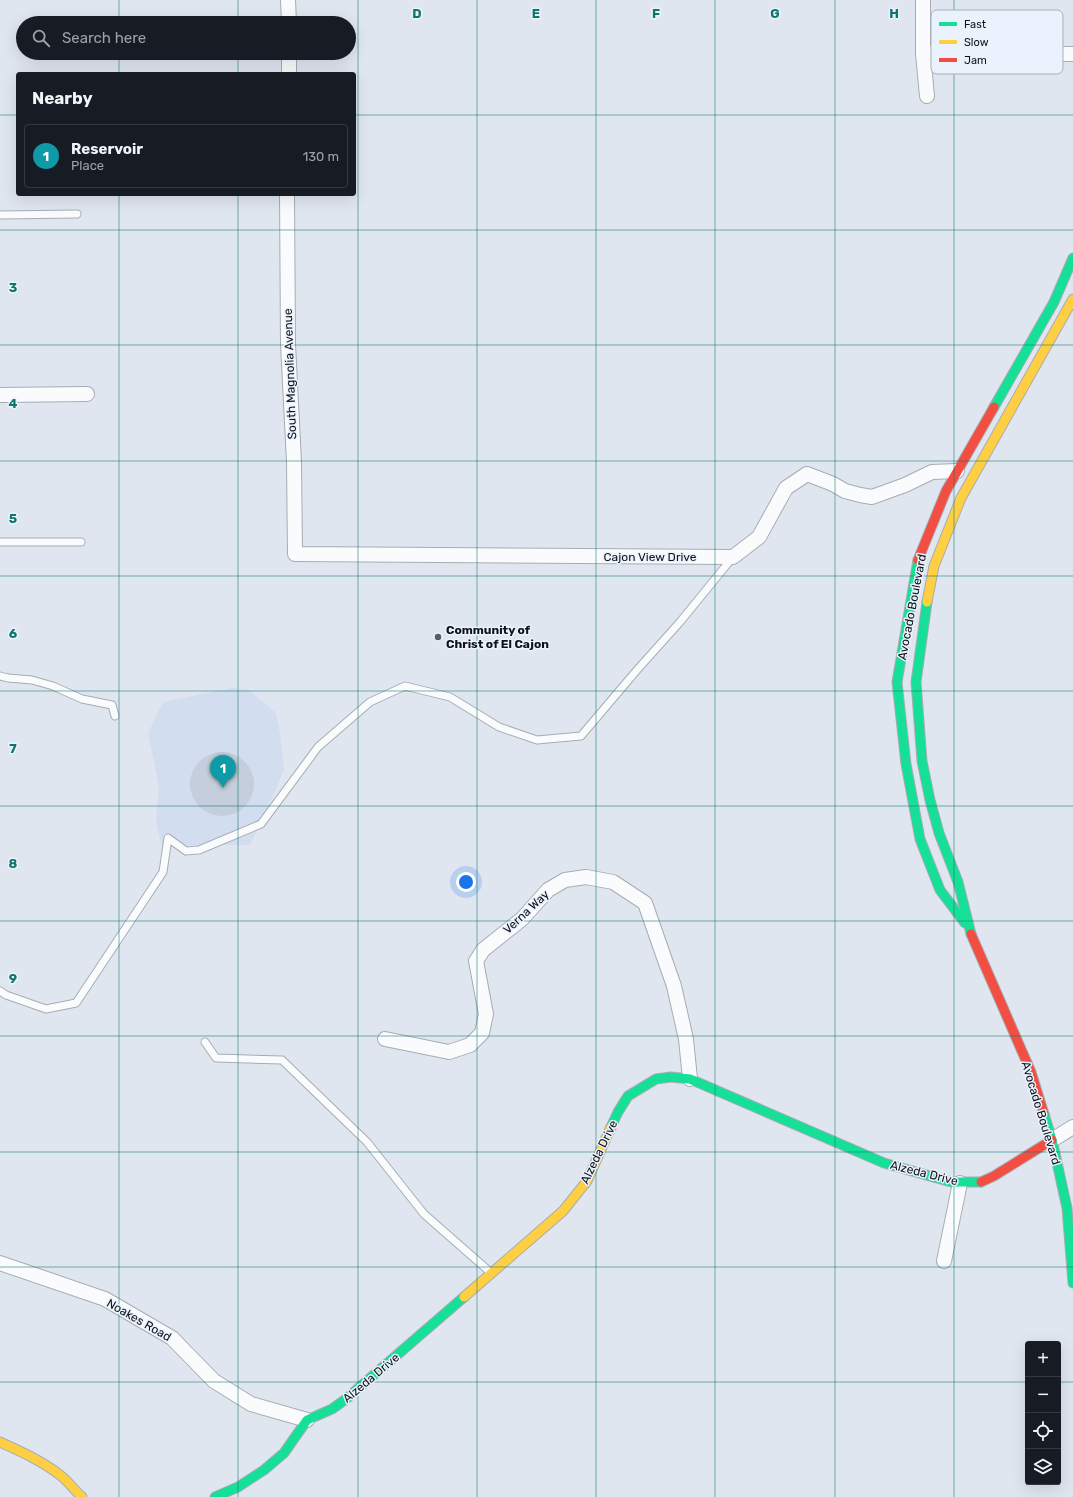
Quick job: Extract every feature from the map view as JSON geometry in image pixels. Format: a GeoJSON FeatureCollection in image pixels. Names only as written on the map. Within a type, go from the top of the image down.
{"type":"FeatureCollection","features":[{"type":"Feature","properties":{"kind":"main road","name":"Avocado Boulevard"},"geometry":{"type":"LineString","coordinates":[[970,929],[940,890],[920,839],[906,764],[897,682],[918,561],[946,492],[956,471],[1054,302],[1073,258]]}},
{"type":"Feature","properties":{"kind":"main road","name":"Avocado Boulevard"},"geometry":{"type":"LineString","coordinates":[[1073,298],[961,498],[934,566],[927,601],[916,682],[922,761],[930,800],[939,833],[958,882],[970,929],[1031,1072],[1052,1140],[1067,1208],[1073,1283]]}},
{"type":"Feature","properties":{"kind":"main road","name":"Alzeda Drive"},"geometry":{"type":"LineString","coordinates":[[307,1420],[332,1409],[346,1399],[564,1211],[587,1181],[618,1112],[628,1096],[656,1079],[671,1077],[690,1078],[884,1163],[952,1182],[980,1182],[994,1176],[1052,1140]]}},
{"type":"Feature","properties":{"kind":"main road"},"geometry":{"type":"LineString","coordinates":[[215,1497],[238,1487],[264,1470],[284,1453],[307,1420]]}},
{"type":"Feature","properties":{"kind":"main road"},"geometry":{"type":"LineString","coordinates":[[0,1442],[47,1466],[62,1477],[82,1497]]}},
{"type":"Feature","properties":{"kind":"street"},"geometry":{"type":"LineString","coordinates":[[288,0],[289,16]]}},
{"type":"Feature","properties":{"kind":"street"},"geometry":{"type":"LineString","coordinates":[[923,0],[923,53],[927,96]]}},
{"type":"Feature","properties":{"kind":"street"},"geometry":{"type":"LineString","coordinates":[[923,53],[931,53]]}},
{"type":"Feature","properties":{"kind":"street"},"geometry":{"type":"LineString","coordinates":[[1063,54],[1073,54]]}},
{"type":"Feature","properties":{"kind":"street"},"geometry":{"type":"LineString","coordinates":[[289,60],[289,72]]}},
{"type":"Feature","properties":{"kind":"street","name":"South Magnolia Avenue"},"geometry":{"type":"LineString","coordinates":[[287,196],[286,244],[288,344],[294,462],[295,554]]}},
{"type":"Feature","properties":{"kind":"street"},"geometry":{"type":"LineString","coordinates":[[0,395],[87,394]]}},
{"type":"Feature","properties":{"kind":"street"},"geometry":{"type":"LineString","coordinates":[[733,557],[759,537],[786,488],[807,474],[833,484],[844,491],[872,496],[900,487],[932,472],[956,471]]}},
{"type":"Feature","properties":{"kind":"street","name":"Cajon View Drive"},"geometry":{"type":"LineString","coordinates":[[295,554],[733,557]]}},
{"type":"Feature","properties":{"kind":"street","name":"Verna Way"},"geometry":{"type":"LineString","coordinates":[[385,1039],[449,1052],[470,1045],[482,1033],[486,1014],[476,961],[483,950],[522,919],[548,890],[565,880],[586,877],[613,882],[645,903],[674,986],[686,1039],[690,1078]]}},
{"type":"Feature","properties":{"kind":"street"},"geometry":{"type":"LineString","coordinates":[[1052,1140],[1073,1127]]}},
{"type":"Feature","properties":{"kind":"street"},"geometry":{"type":"LineString","coordinates":[[944,1261],[960,1183]]}},
{"type":"Feature","properties":{"kind":"street","name":"Noakes Road"},"geometry":{"type":"LineString","coordinates":[[0,1263],[104,1299],[172,1338],[214,1381],[250,1404],[307,1420]]}},
{"type":"Feature","properties":{"kind":"lane"},"geometry":{"type":"LineString","coordinates":[[0,215],[77,214]]}},
{"type":"Feature","properties":{"kind":"lane"},"geometry":{"type":"LineString","coordinates":[[0,542],[81,542]]}},
{"type":"Feature","properties":{"kind":"lane"},"geometry":{"type":"LineString","coordinates":[[0,991],[6,995],[46,1009],[76,1003],[162,872],[168,838],[186,851],[199,850],[261,824],[318,747],[370,702],[405,686],[450,697],[499,727],[537,740],[582,736],[637,670],[680,622],[733,557]]}},
{"type":"Feature","properties":{"kind":"lane"},"geometry":{"type":"LineString","coordinates":[[0,676],[32,680],[53,686],[82,699],[112,705],[115,716]]}},
{"type":"Feature","properties":{"kind":"lane"},"geometry":{"type":"LineString","coordinates":[[206,1042],[216,1058],[282,1060],[367,1142],[424,1214],[492,1273]]}},
{"type":"Feature","properties":{"kind":"shaded area"},"geometry":{"type":"Polygon","coordinates":[[[231,688],[249,690],[276,713],[284,770],[273,796],[250,845],[161,845],[156,820],[159,787],[148,733],[163,702],[231,688]]]}},
{"type":"Feature","properties":{"kind":"building"},"geometry":{"type":"Polygon","coordinates":[[[222,752],[234,754],[245,761],[252,772],[254,784],[252,796],[245,807],[234,814],[222,816],[210,814],[199,807],[192,796],[190,784],[192,772],[199,761],[210,754],[222,752]]]}},
{"type":"Feature","properties":{"kind":"traffic: fast"},"geometry":{"type":"LineString","coordinates":[[994,407],[1054,302],[1073,258]]}},
{"type":"Feature","properties":{"kind":"traffic: fast"},"geometry":{"type":"LineString","coordinates":[[918,560],[897,682],[906,764],[920,839],[940,890],[965,923]]}},
{"type":"Feature","properties":{"kind":"traffic: fast"},"geometry":{"type":"LineString","coordinates":[[927,602],[916,682],[922,761],[939,833],[958,882],[971,934]]}},
{"type":"Feature","properties":{"kind":"traffic: fast"},"geometry":{"type":"LineString","coordinates":[[611,1127],[628,1096],[656,1079],[671,1077],[690,1079],[884,1163],[951,1182],[981,1182]]}},
{"type":"Feature","properties":{"kind":"traffic: fast"},"geometry":{"type":"LineString","coordinates":[[1044,1114],[1052,1140],[1067,1208],[1073,1283]]}},
{"type":"Feature","properties":{"kind":"traffic: fast"},"geometry":{"type":"LineString","coordinates":[[215,1497],[238,1487],[264,1470],[284,1453],[307,1420],[332,1409],[346,1399],[464,1297]]}},
{"type":"Feature","properties":{"kind":"traffic: slow"},"geometry":{"type":"LineString","coordinates":[[927,602],[934,566],[961,498],[1073,299]]}},
{"type":"Feature","properties":{"kind":"traffic: slow"},"geometry":{"type":"LineString","coordinates":[[464,1297],[563,1211],[587,1181],[611,1127]]}},
{"type":"Feature","properties":{"kind":"traffic: slow"},"geometry":{"type":"LineString","coordinates":[[0,1442],[46,1465],[63,1477],[82,1497]]}},
{"type":"Feature","properties":{"kind":"traffic: jam"},"geometry":{"type":"LineString","coordinates":[[918,560],[946,491],[994,407]]}},
{"type":"Feature","properties":{"kind":"traffic: jam"},"geometry":{"type":"LineString","coordinates":[[971,934],[1031,1072],[1044,1114]]}},
{"type":"Feature","properties":{"kind":"traffic: jam"},"geometry":{"type":"LineString","coordinates":[[981,1182],[994,1176],[1052,1140]]}},
{"type":"Feature","properties":{"kind":"place","name":"Community of Christ of El Cajon"},"geometry":{"type":"Point","coordinates":[438,637]}},
{"type":"Feature","properties":{"kind":"place","name":"Reservoir"},"geometry":{"type":"Point","coordinates":[223,788]}}]}
